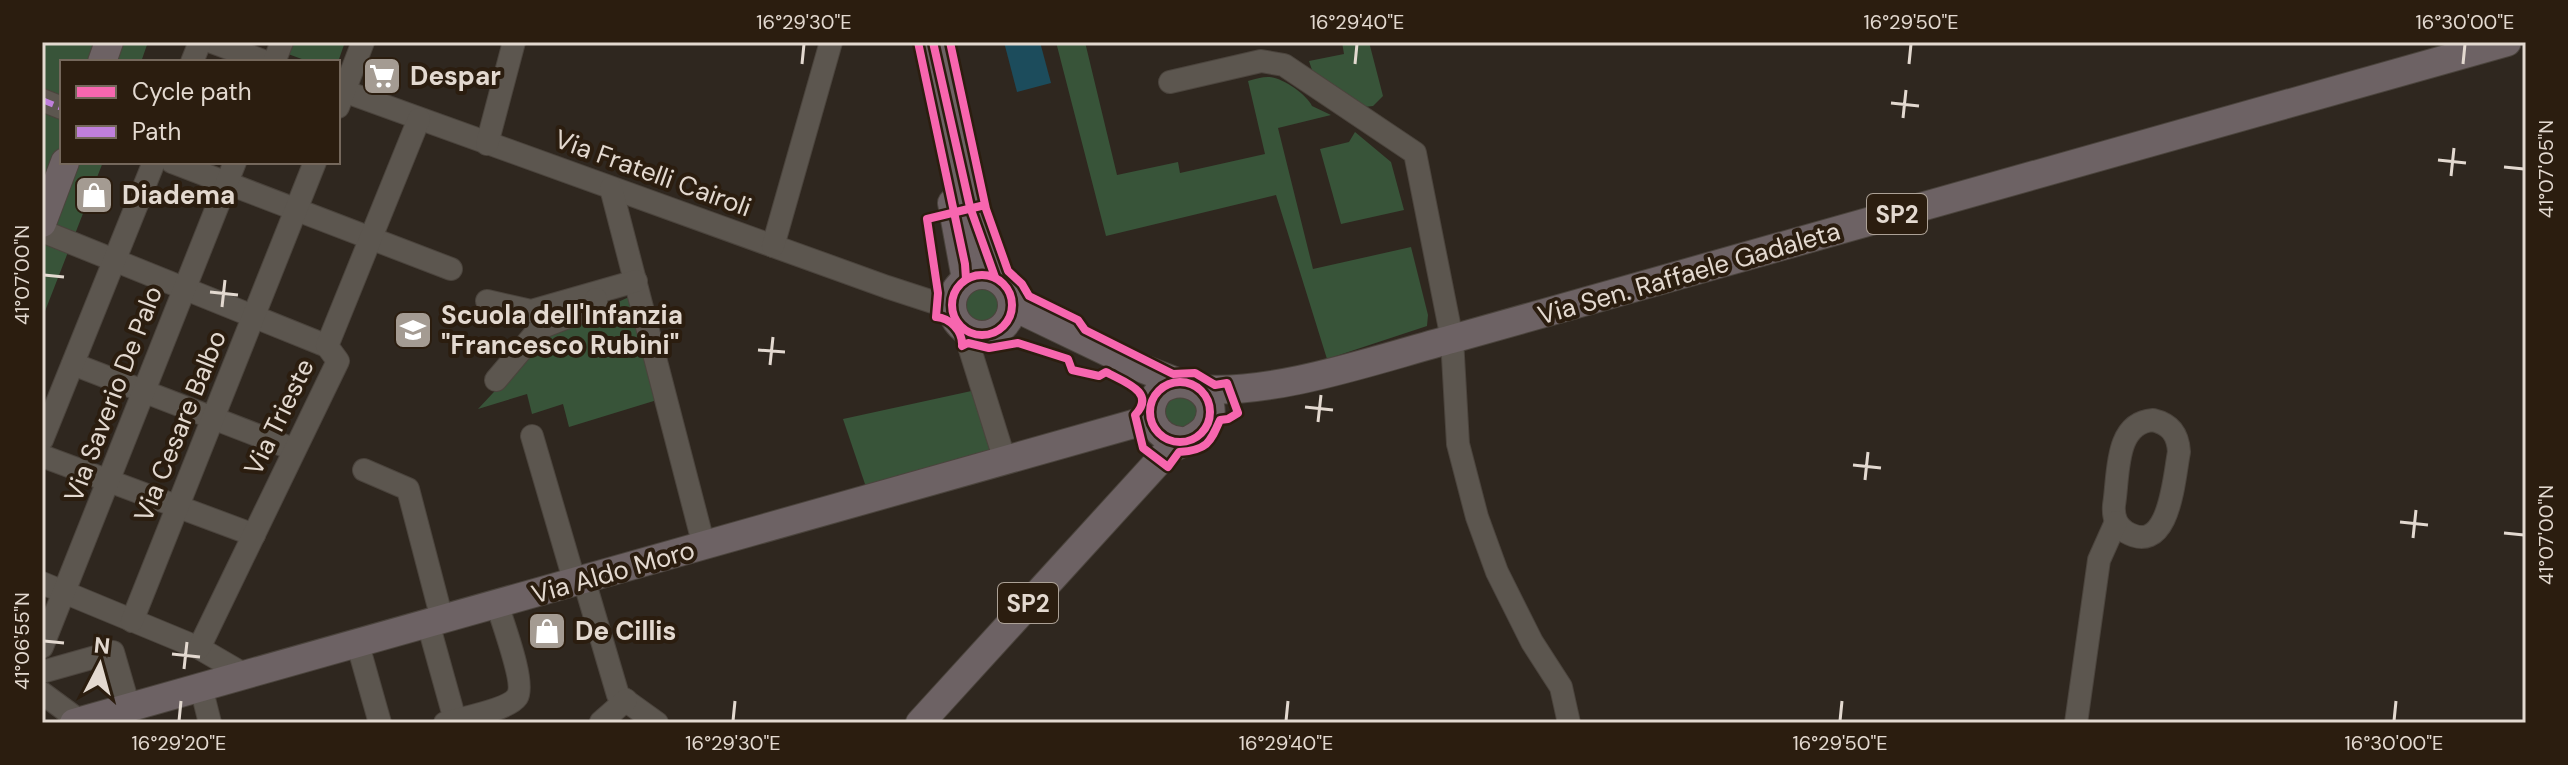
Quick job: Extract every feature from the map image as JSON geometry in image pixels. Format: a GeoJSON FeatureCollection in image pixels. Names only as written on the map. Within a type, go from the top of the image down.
{"type":"FeatureCollection","features":[{"type":"Feature","properties":{"kind":"main road"},"geometry":{"type":"LineString","coordinates":[[918,42],[966,279]]}},
{"type":"Feature","properties":{"kind":"main road"},"geometry":{"type":"LineString","coordinates":[[933,42],[970,207],[995,277],[1008,289],[1007,317],[985,335],[968,332],[955,320],[951,304],[958,285],[980,275],[995,277]]}},
{"type":"Feature","properties":{"kind":"main road","name":"Via Sen. Raffaele Gadaleta"},"geometry":{"type":"LineString","coordinates":[[1167,402],[1285,382],[1452,339],[2507,42]]}},
{"type":"Feature","properties":{"kind":"main road"},"geometry":{"type":"LineString","coordinates":[[42,223],[64,164]]}},
{"type":"Feature","properties":{"kind":"main road"},"geometry":{"type":"LineString","coordinates":[[1007,317],[1141,368],[1167,402],[1165,437],[1180,441]]}},
{"type":"Feature","properties":{"kind":"main road","name":"Via Sen. Raffaele Gadaleta"},"geometry":{"type":"LineString","coordinates":[[1180,441],[1198,435],[1209,420],[1235,404],[1285,382]]}},
{"type":"Feature","properties":{"kind":"main road"},"geometry":{"type":"LineString","coordinates":[[1167,402],[1209,403],[1209,420]]}},
{"type":"Feature","properties":{"kind":"main road","name":"Via Aldo Moro"},"geometry":{"type":"LineString","coordinates":[[87,721],[1005,461],[1167,402]]}},
{"type":"Feature","properties":{"kind":"main road","name":"SP2"},"geometry":{"type":"LineString","coordinates":[[1137,483],[1155,443],[1167,402]]}},
{"type":"Feature","properties":{"kind":"main road","name":"SP2"},"geometry":{"type":"LineString","coordinates":[[920,723],[1137,483],[1180,441]]}},
{"type":"Feature","properties":{"kind":"street"},"geometry":{"type":"LineString","coordinates":[[212,42],[261,60]]}},
{"type":"Feature","properties":{"kind":"street"},"geometry":{"type":"LineString","coordinates":[[340,96],[363,42]]}},
{"type":"Feature","properties":{"kind":"street"},"geometry":{"type":"LineString","coordinates":[[487,144],[514,42]]}},
{"type":"Feature","properties":{"kind":"street"},"geometry":{"type":"LineString","coordinates":[[773,246],[831,42]]}},
{"type":"Feature","properties":{"kind":"street"},"geometry":{"type":"LineString","coordinates":[[1170,82],[1261,61],[1284,65],[1415,153],[1452,339],[1458,444],[1477,517],[1497,572],[1532,642],[1561,687],[1569,723]]}},
{"type":"Feature","properties":{"kind":"street","name":"Via Fratelli Cairoli"},"geometry":{"type":"LineString","coordinates":[[340,96],[419,119],[887,287],[933,302],[951,304]]}},
{"type":"Feature","properties":{"kind":"street","name":"Via Trieste"},"geometry":{"type":"LineString","coordinates":[[199,648],[338,361],[327,346],[419,119]]}},
{"type":"Feature","properties":{"kind":"street"},"geometry":{"type":"LineString","coordinates":[[42,440],[153,164]]}},
{"type":"Feature","properties":{"kind":"street"},"geometry":{"type":"LineString","coordinates":[[177,164],[451,269]]}},
{"type":"Feature","properties":{"kind":"street","name":"Via Saverio De Palo"},"geometry":{"type":"LineString","coordinates":[[42,647],[234,164]]}},
{"type":"Feature","properties":{"kind":"street","name":"Via Cesare Balbo"},"geometry":{"type":"LineString","coordinates":[[132,621],[314,164]]}},
{"type":"Feature","properties":{"kind":"street"},"geometry":{"type":"LineString","coordinates":[[611,188],[704,546]]}},
{"type":"Feature","properties":{"kind":"street"},"geometry":{"type":"LineString","coordinates":[[42,231],[327,346]]}},
{"type":"Feature","properties":{"kind":"street"},"geometry":{"type":"LineString","coordinates":[[487,301],[531,311],[636,281]]}},
{"type":"Feature","properties":{"kind":"street"},"geometry":{"type":"LineString","coordinates":[[496,380],[540,328],[596,306],[597,292]]}},
{"type":"Feature","properties":{"kind":"street"},"geometry":{"type":"LineString","coordinates":[[968,332],[968,343],[1005,461]]}},
{"type":"Feature","properties":{"kind":"street"},"geometry":{"type":"LineString","coordinates":[[73,364],[293,449]]}},
{"type":"Feature","properties":{"kind":"street"},"geometry":{"type":"LineString","coordinates":[[2076,723],[2099,560],[2116,522],[2114,505],[2124,439],[2128,431],[2143,421],[2162,422],[2170,427],[2179,443],[2166,518],[2155,532],[2147,536],[2129,534],[2116,522]]}},
{"type":"Feature","properties":{"kind":"street"},"geometry":{"type":"LineString","coordinates":[[532,436],[618,695],[657,723]]}},
{"type":"Feature","properties":{"kind":"street"},"geometry":{"type":"LineString","coordinates":[[42,456],[254,535]]}},
{"type":"Feature","properties":{"kind":"street"},"geometry":{"type":"LineString","coordinates":[[364,470],[408,489],[435,621],[450,722],[500,707],[519,694],[519,680],[497,604]]}},
{"type":"Feature","properties":{"kind":"street"},"geometry":{"type":"LineString","coordinates":[[42,583],[199,648],[247,676]]}},
{"type":"Feature","properties":{"kind":"street"},"geometry":{"type":"LineString","coordinates":[[358,645],[380,723]]}},
{"type":"Feature","properties":{"kind":"street"},"geometry":{"type":"LineString","coordinates":[[42,672],[113,652],[129,707]]}},
{"type":"Feature","properties":{"kind":"street"},"geometry":{"type":"LineString","coordinates":[[201,687],[210,723]]}},
{"type":"Feature","properties":{"kind":"street"},"geometry":{"type":"LineString","coordinates":[[42,693],[87,721]]}},
{"type":"Feature","properties":{"kind":"street"},"geometry":{"type":"LineString","coordinates":[[601,722],[626,700]]}},
{"type":"Feature","properties":{"kind":"green space"},"geometry":{"type":"Polygon","coordinates":[[[42,42],[148,42],[142,60],[60,60],[60,164],[102,164],[42,319],[42,42]]]}},
{"type":"Feature","properties":{"kind":"green space"},"geometry":{"type":"Polygon","coordinates":[[[292,42],[345,42],[339,60],[304,60],[288,54],[292,42]]]}},
{"type":"Feature","properties":{"kind":"green space"},"geometry":{"type":"Polygon","coordinates":[[[1056,42],[1085,42],[1117,175],[1178,162],[1180,173],[1265,154],[1248,81],[1251,80],[1268,77],[1287,83],[1312,106],[1331,115],[1278,128],[1313,269],[1411,247],[1428,315],[1427,326],[1327,359],[1276,195],[1106,236],[1056,42]]]}},
{"type":"Feature","properties":{"kind":"green space"},"geometry":{"type":"Polygon","coordinates":[[[1342,42],[1369,42],[1383,96],[1373,106],[1364,107],[1313,73],[1309,61],[1344,54],[1342,42]]]}},
{"type":"Feature","properties":{"kind":"green space"},"geometry":{"type":"Polygon","coordinates":[[[1355,132],[1391,162],[1404,210],[1341,224],[1320,149],[1349,142],[1355,132]]]}},
{"type":"Feature","properties":{"kind":"green space"},"geometry":{"type":"Polygon","coordinates":[[[981,287],[994,292],[999,305],[994,318],[981,323],[968,318],[963,305],[968,292],[981,287]]]}},
{"type":"Feature","properties":{"kind":"green space"},"geometry":{"type":"Polygon","coordinates":[[[629,297],[657,400],[569,427],[563,404],[532,414],[527,394],[478,409],[547,335],[629,297]]]}},
{"type":"Feature","properties":{"kind":"green space"},"geometry":{"type":"Polygon","coordinates":[[[976,390],[998,451],[867,490],[843,419],[976,390]]]}},
{"type":"Feature","properties":{"kind":"green space"},"geometry":{"type":"Polygon","coordinates":[[[1184,394],[1197,406],[1197,418],[1183,429],[1166,423],[1163,405],[1167,400],[1184,394]]]}},
{"type":"Feature","properties":{"kind":"water"},"geometry":{"type":"Polygon","coordinates":[[[1004,42],[1040,42],[1051,83],[1017,92],[1004,42]]]}},
{"type":"Feature","properties":{"kind":"marked path"},"geometry":{"type":"LineString","coordinates":[[42,100],[60,107]]}},
{"type":"Feature","properties":{"kind":"cycle path"},"geometry":{"type":"LineString","coordinates":[[918,42],[966,279]]}},
{"type":"Feature","properties":{"kind":"cycle path"},"geometry":{"type":"LineString","coordinates":[[933,42],[970,207],[995,277]]}},
{"type":"Feature","properties":{"kind":"cycle path"},"geometry":{"type":"LineString","coordinates":[[950,42],[986,209],[1008,271],[1029,296],[1078,320],[1085,330],[1173,374],[1195,373],[1215,385],[1227,383],[1238,413],[1220,420],[1206,444],[1179,452],[1168,467],[1143,448],[1135,415],[1142,400],[1129,384],[1106,372],[1099,376],[1072,370],[1068,359],[1018,343],[989,348],[968,343],[962,346],[955,326],[936,317],[938,293],[927,219],[985,205]]}},
{"type":"Feature","properties":{"kind":"cycle path"},"geometry":{"type":"LineString","coordinates":[[982,275],[994,277],[1003,284],[1010,293],[1012,305],[1010,317],[1003,326],[994,333],[982,335],[970,333],[961,326],[954,317],[952,305],[954,293],[961,284],[970,277],[982,275]]}},
{"type":"Feature","properties":{"kind":"cycle path"},"geometry":{"type":"LineString","coordinates":[[1180,382],[1201,391],[1210,412],[1201,433],[1180,442],[1159,433],[1150,412],[1159,391],[1180,382]]}},
{"type":"Feature","properties":{"kind":"place","name":"Despar"},"geometry":{"type":"Point","coordinates":[382,76]}},
{"type":"Feature","properties":{"kind":"place","name":"Diadema"},"geometry":{"type":"Point","coordinates":[94,195]}},
{"type":"Feature","properties":{"kind":"place","name":"Scuola dell'Infanzia \"Francesco Rubini\""},"geometry":{"type":"Point","coordinates":[413,330]}},
{"type":"Feature","properties":{"kind":"place","name":"De Cillis"},"geometry":{"type":"Point","coordinates":[547,631]}}]}
